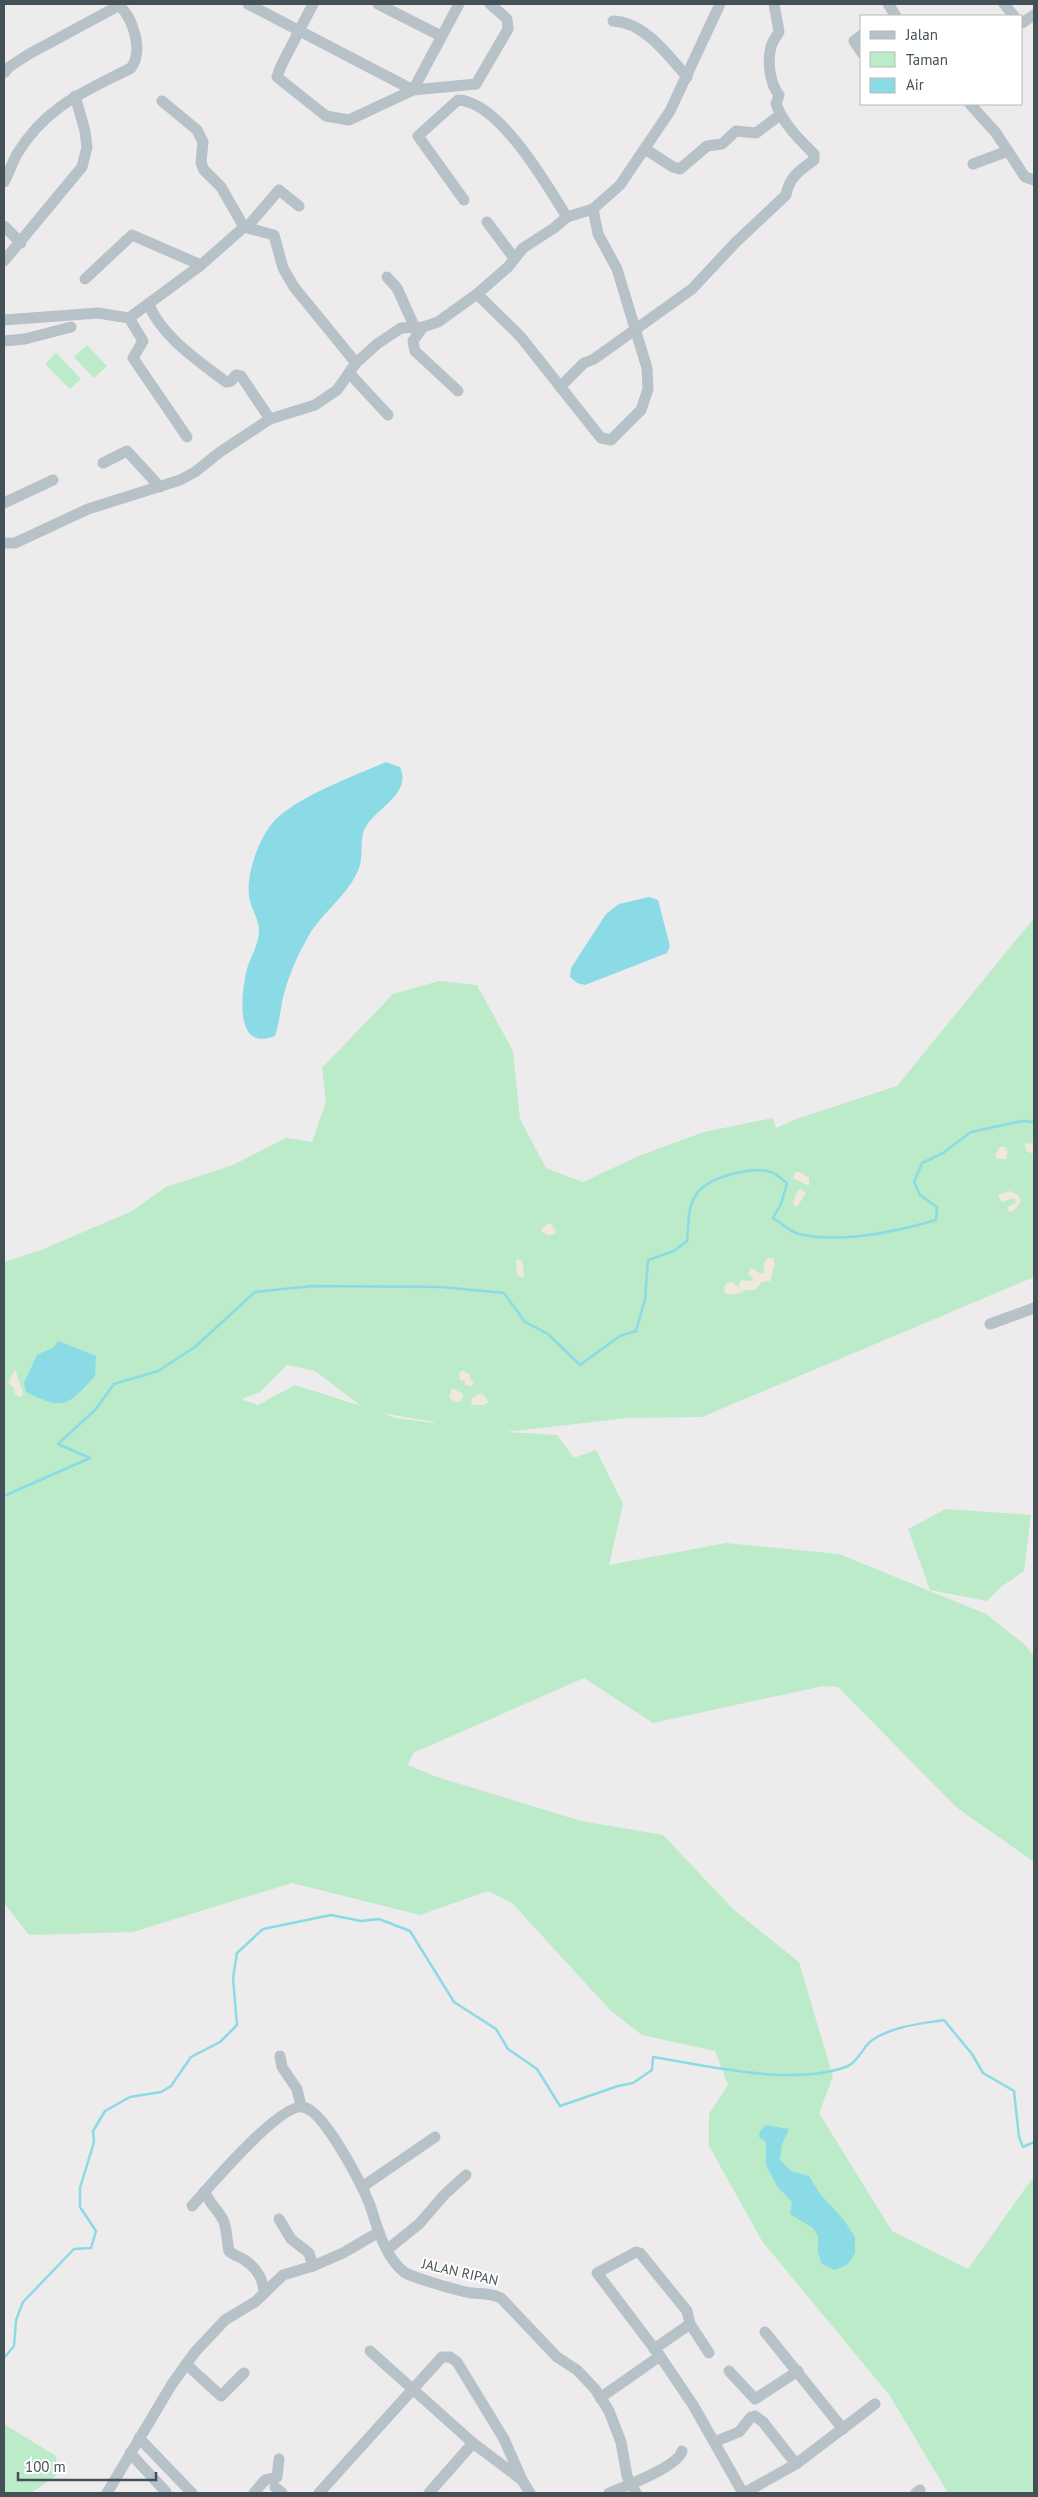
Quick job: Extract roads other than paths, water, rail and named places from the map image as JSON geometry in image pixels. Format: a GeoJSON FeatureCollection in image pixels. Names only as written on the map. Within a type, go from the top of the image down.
{"type":"FeatureCollection","features":[{"type":"Feature","properties":{"kind":"street"},"geometry":{"type":"LineString","coordinates":[[4,73],[29,54],[119,4],[128,19],[138,45],[134,64],[131,68],[58,106],[30,135],[17,155],[4,182]]}},
{"type":"Feature","properties":{"kind":"street"},"geometry":{"type":"LineString","coordinates":[[248,4],[413,90]]}},
{"type":"Feature","properties":{"kind":"street"},"geometry":{"type":"LineString","coordinates":[[314,4],[280,66],[277,77],[326,116],[348,120],[413,90],[476,84],[508,28],[507,19],[490,4]]}},
{"type":"Feature","properties":{"kind":"street"},"geometry":{"type":"LineString","coordinates":[[378,4],[441,36]]}},
{"type":"Feature","properties":{"kind":"street"},"geometry":{"type":"LineString","coordinates":[[413,90],[460,4]]}},
{"type":"Feature","properties":{"kind":"street"},"geometry":{"type":"LineString","coordinates":[[4,544],[23,540],[88,509],[160,488],[195,472],[220,452],[270,419],[315,406],[337,390],[353,369],[377,344],[401,328],[419,328],[438,322],[477,294],[523,248],[554,228],[567,217],[593,209],[620,185],[670,111],[720,4]]}},
{"type":"Feature","properties":{"kind":"street"},"geometry":{"type":"LineString","coordinates":[[560,387],[584,363],[594,359],[692,289],[735,243],[786,195],[788,186],[795,174],[814,160],[814,154],[792,132],[780,116],[776,104],[779,95],[774,88],[771,78],[770,46],[779,32],[774,4]]}},
{"type":"Feature","properties":{"kind":"street"},"geometry":{"type":"LineString","coordinates":[[1004,4],[1013,15]]}},
{"type":"Feature","properties":{"kind":"street"},"geometry":{"type":"LineString","coordinates":[[1023,21],[1034,15]]}},
{"type":"Feature","properties":{"kind":"street"},"geometry":{"type":"LineString","coordinates":[[613,21],[621,21],[649,37],[660,46],[687,77]]}},
{"type":"Feature","properties":{"kind":"street"},"geometry":{"type":"LineString","coordinates":[[860,37],[854,42],[860,50]]}},
{"type":"Feature","properties":{"kind":"street"},"geometry":{"type":"LineString","coordinates":[[4,261],[21,243],[39,217],[76,176],[85,160],[86,131],[75,96]]}},
{"type":"Feature","properties":{"kind":"street"},"geometry":{"type":"LineString","coordinates":[[464,200],[418,136],[458,100],[488,111],[529,158],[567,217]]}},
{"type":"Feature","properties":{"kind":"street"},"geometry":{"type":"LineString","coordinates":[[162,101],[197,130],[203,142],[201,163],[204,170],[221,187],[246,226],[274,235],[283,268],[294,287],[388,415]]}},
{"type":"Feature","properties":{"kind":"street"},"geometry":{"type":"LineString","coordinates":[[971,105],[988,123],[1025,178],[1034,180]]}},
{"type":"Feature","properties":{"kind":"street"},"geometry":{"type":"LineString","coordinates":[[645,149],[673,167],[680,169],[706,146],[722,144],[736,131],[756,133],[780,116]]}},
{"type":"Feature","properties":{"kind":"street"},"geometry":{"type":"LineString","coordinates":[[973,164],[1008,151]]}},
{"type":"Feature","properties":{"kind":"street"},"geometry":{"type":"LineString","coordinates":[[4,320],[98,313],[129,318],[201,265],[246,226],[279,190],[299,206]]}},
{"type":"Feature","properties":{"kind":"street"},"geometry":{"type":"LineString","coordinates":[[477,294],[520,336],[601,438],[611,440],[641,410],[648,389],[647,368],[617,269],[598,234],[593,209]]}},
{"type":"Feature","properties":{"kind":"street"},"geometry":{"type":"LineString","coordinates":[[487,222],[514,258]]}},
{"type":"Feature","properties":{"kind":"street"},"geometry":{"type":"LineString","coordinates":[[4,226],[21,243]]}},
{"type":"Feature","properties":{"kind":"street"},"geometry":{"type":"LineString","coordinates":[[85,279],[132,235],[201,265]]}},
{"type":"Feature","properties":{"kind":"street"},"geometry":{"type":"LineString","coordinates":[[387,277],[397,288],[419,328]]}},
{"type":"Feature","properties":{"kind":"street"},"geometry":{"type":"LineString","coordinates":[[149,305],[153,315],[195,359],[226,382],[231,381],[236,375],[241,376],[270,419]]}},
{"type":"Feature","properties":{"kind":"street"},"geometry":{"type":"LineString","coordinates":[[129,318],[143,342],[133,358],[186,437]]}},
{"type":"Feature","properties":{"kind":"street"},"geometry":{"type":"LineString","coordinates":[[4,341],[25,339],[71,327]]}},
{"type":"Feature","properties":{"kind":"street"},"geometry":{"type":"LineString","coordinates":[[419,328],[413,341],[415,351],[458,391]]}},
{"type":"Feature","properties":{"kind":"street"},"geometry":{"type":"LineString","coordinates":[[103,463],[127,451],[160,488]]}},
{"type":"Feature","properties":{"kind":"street"},"geometry":{"type":"LineString","coordinates":[[4,503],[53,480]]}},
{"type":"Feature","properties":{"kind":"street"},"geometry":{"type":"LineString","coordinates":[[990,1324],[1034,1308]]}},
{"type":"Feature","properties":{"kind":"street"},"geometry":{"type":"LineString","coordinates":[[192,2206],[246,2147],[284,2114],[297,2107],[297,2089],[282,2067],[280,2056]]}},
{"type":"Feature","properties":{"kind":"street","name":"JALAN RIPAN"},"geometry":{"type":"LineString","coordinates":[[297,2107],[318,2118],[337,2143],[362,2187],[379,2232],[397,2266],[416,2278],[471,2293],[489,2292],[501,2298],[558,2357],[577,2370],[609,2411],[621,2442],[623,2462],[633,2489]]}},
{"type":"Feature","properties":{"kind":"street"},"geometry":{"type":"LineString","coordinates":[[362,2187],[435,2136]]}},
{"type":"Feature","properties":{"kind":"street"},"geometry":{"type":"LineString","coordinates":[[388,2249],[419,2224],[445,2194],[466,2175]]}},
{"type":"Feature","properties":{"kind":"street"},"geometry":{"type":"LineString","coordinates":[[205,2192],[206,2196],[217,2208],[225,2224],[229,2251],[242,2258],[256,2270],[262,2279],[264,2292]]}},
{"type":"Feature","properties":{"kind":"street"},"geometry":{"type":"LineString","coordinates":[[279,2219],[291,2239],[309,2253],[313,2266]]}},
{"type":"Feature","properties":{"kind":"street"},"geometry":{"type":"LineString","coordinates":[[107,2493],[186,2364],[225,2320],[255,2302],[283,2275],[313,2266],[343,2253],[379,2232]]}},
{"type":"Feature","properties":{"kind":"street"},"geometry":{"type":"LineString","coordinates":[[709,2353],[690,2324],[687,2311],[640,2253],[636,2252],[597,2273],[657,2352],[714,2442],[743,2493],[764,2489],[875,2404]]}},
{"type":"Feature","properties":{"kind":"street"},"geometry":{"type":"LineString","coordinates":[[600,2398],[690,2324]]}},
{"type":"Feature","properties":{"kind":"street"},"geometry":{"type":"LineString","coordinates":[[765,2332],[843,2429]]}},
{"type":"Feature","properties":{"kind":"street"},"geometry":{"type":"LineString","coordinates":[[370,2351],[411,2390],[473,2443],[522,2480]]}},
{"type":"Feature","properties":{"kind":"street"},"geometry":{"type":"LineString","coordinates":[[319,2493],[442,2357],[450,2357],[457,2362],[504,2439],[522,2480],[530,2493]]}},
{"type":"Feature","properties":{"kind":"street"},"geometry":{"type":"LineString","coordinates":[[186,2364],[220,2396],[244,2373]]}},
{"type":"Feature","properties":{"kind":"street"},"geometry":{"type":"LineString","coordinates":[[729,2371],[755,2399],[798,2371]]}},
{"type":"Feature","properties":{"kind":"street"},"geometry":{"type":"LineString","coordinates":[[714,2442],[739,2432],[751,2417],[755,2416],[763,2422],[796,2464]]}},
{"type":"Feature","properties":{"kind":"street"},"geometry":{"type":"LineString","coordinates":[[139,2438],[192,2493]]}},
{"type":"Feature","properties":{"kind":"street"},"geometry":{"type":"LineString","coordinates":[[429,2493],[473,2443]]}},
{"type":"Feature","properties":{"kind":"street"},"geometry":{"type":"LineString","coordinates":[[609,2493],[633,2489],[679,2458],[682,2451]]}},
{"type":"Feature","properties":{"kind":"street"},"geometry":{"type":"LineString","coordinates":[[130,2453],[166,2493]]}},
{"type":"Feature","properties":{"kind":"street"},"geometry":{"type":"LineString","coordinates":[[254,2493],[265,2480],[277,2476],[279,2459]]}},
{"type":"Feature","properties":{"kind":"water"},"geometry":{"type":"Polygon","coordinates":[[[386,762],[400,767],[401,785],[392,800],[370,820],[363,832],[361,858],[355,877],[309,935],[300,951],[282,1002],[275,1036],[262,1039],[253,1036],[247,1029],[242,1008],[247,968],[259,936],[258,923],[251,904],[249,891],[251,869],[258,847],[269,827],[285,811],[328,787],[386,762]]]}},
{"type":"Feature","properties":{"kind":"water"},"geometry":{"type":"Polygon","coordinates":[[[649,897],[658,900],[670,946],[667,953],[585,985],[577,983],[570,977],[571,968],[606,914],[619,904],[649,897]]]}},
{"type":"Feature","properties":{"kind":"water"},"geometry":{"type":"Polygon","coordinates":[[[58,1341],[96,1356],[95,1376],[78,1394],[65,1402],[58,1403],[49,1402],[26,1392],[24,1383],[37,1355],[54,1347],[58,1341]]]}},
{"type":"Feature","properties":{"kind":"water"},"geometry":{"type":"Polygon","coordinates":[[[766,2125],[789,2129],[782,2144],[780,2160],[791,2171],[809,2176],[820,2194],[844,2220],[855,2237],[855,2253],[847,2265],[834,2270],[822,2264],[818,2252],[818,2236],[813,2228],[790,2214],[792,2202],[777,2186],[766,2165],[766,2142],[759,2137],[760,2131],[766,2125]]]}},
{"type":"Feature","properties":{"kind":"waterway"},"geometry":{"type":"LineString","coordinates":[[4,1496],[90,1458],[58,1444],[96,1409],[114,1384],[158,1371],[195,1347],[255,1292],[313,1286],[441,1287],[504,1293],[525,1322],[548,1334],[580,1365],[620,1336],[636,1331],[645,1299],[648,1260],[674,1251],[687,1241],[693,1200],[702,1189],[719,1178],[730,1174],[752,1171],[775,1174],[787,1183],[781,1204],[773,1218],[799,1234],[833,1238],[903,1229],[936,1220],[937,1207],[920,1195],[914,1182],[922,1163],[943,1153],[971,1132],[1022,1121],[1034,1122]]}},
{"type":"Feature","properties":{"kind":"waterway"},"geometry":{"type":"LineString","coordinates":[[4,2358],[14,2346],[16,2320],[23,2302],[74,2249],[91,2248],[96,2231],[80,2207],[80,2188],[94,2142],[93,2131],[105,2111],[130,2097],[161,2092],[171,2086],[191,2057],[220,2042],[237,2025],[233,1978],[237,1953],[263,1929],[331,1915],[361,1921],[379,1919],[410,1931],[454,2002],[496,2029],[508,2049],[537,2069],[560,2106],[618,2086],[633,2083],[652,2070],[653,2057],[752,2073],[803,2075],[827,2072],[852,2064],[865,2047],[879,2036],[906,2026],[944,2020],[972,2054],[983,2073],[1014,2091],[1019,2137],[1023,2147],[1034,2142]]}}]}
